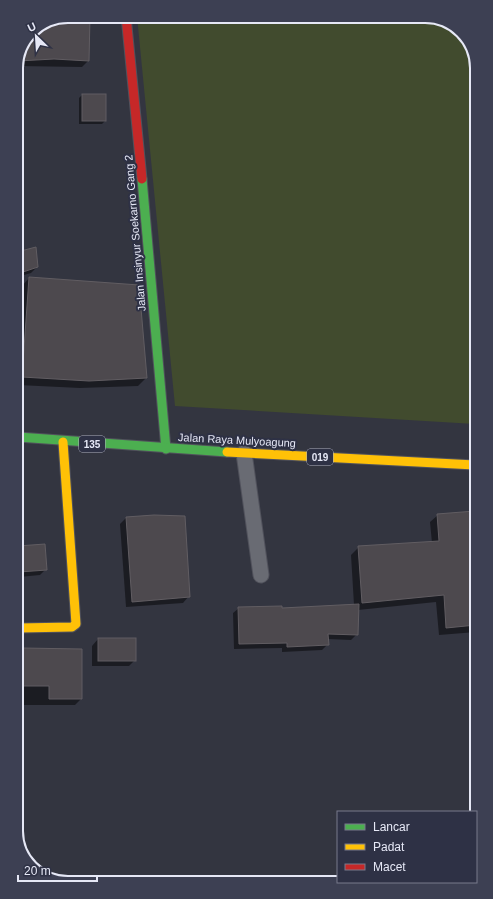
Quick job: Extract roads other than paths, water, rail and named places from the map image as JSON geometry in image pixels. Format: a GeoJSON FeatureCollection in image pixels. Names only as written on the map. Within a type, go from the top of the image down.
{"type":"FeatureCollection","features":[{"type":"Feature","properties":{"kind":"street","name":"Jalan Insinyur Soekarno Gang 2"},"geometry":{"type":"LineString","coordinates":[[127,23],[166,448]]}},
{"type":"Feature","properties":{"kind":"street","name":"135"},"geometry":{"type":"LineString","coordinates":[[23,438],[63,442],[166,448]]}},
{"type":"Feature","properties":{"kind":"street"},"geometry":{"type":"LineString","coordinates":[[23,628],[72,627],[76,624],[63,442]]}},
{"type":"Feature","properties":{"kind":"street","name":"Jalan Raya Mulyoagung"},"geometry":{"type":"LineString","coordinates":[[166,448],[470,465]]}},
{"type":"Feature","properties":{"kind":"lane"},"geometry":{"type":"LineString","coordinates":[[244,453],[261,575]]}}]}
